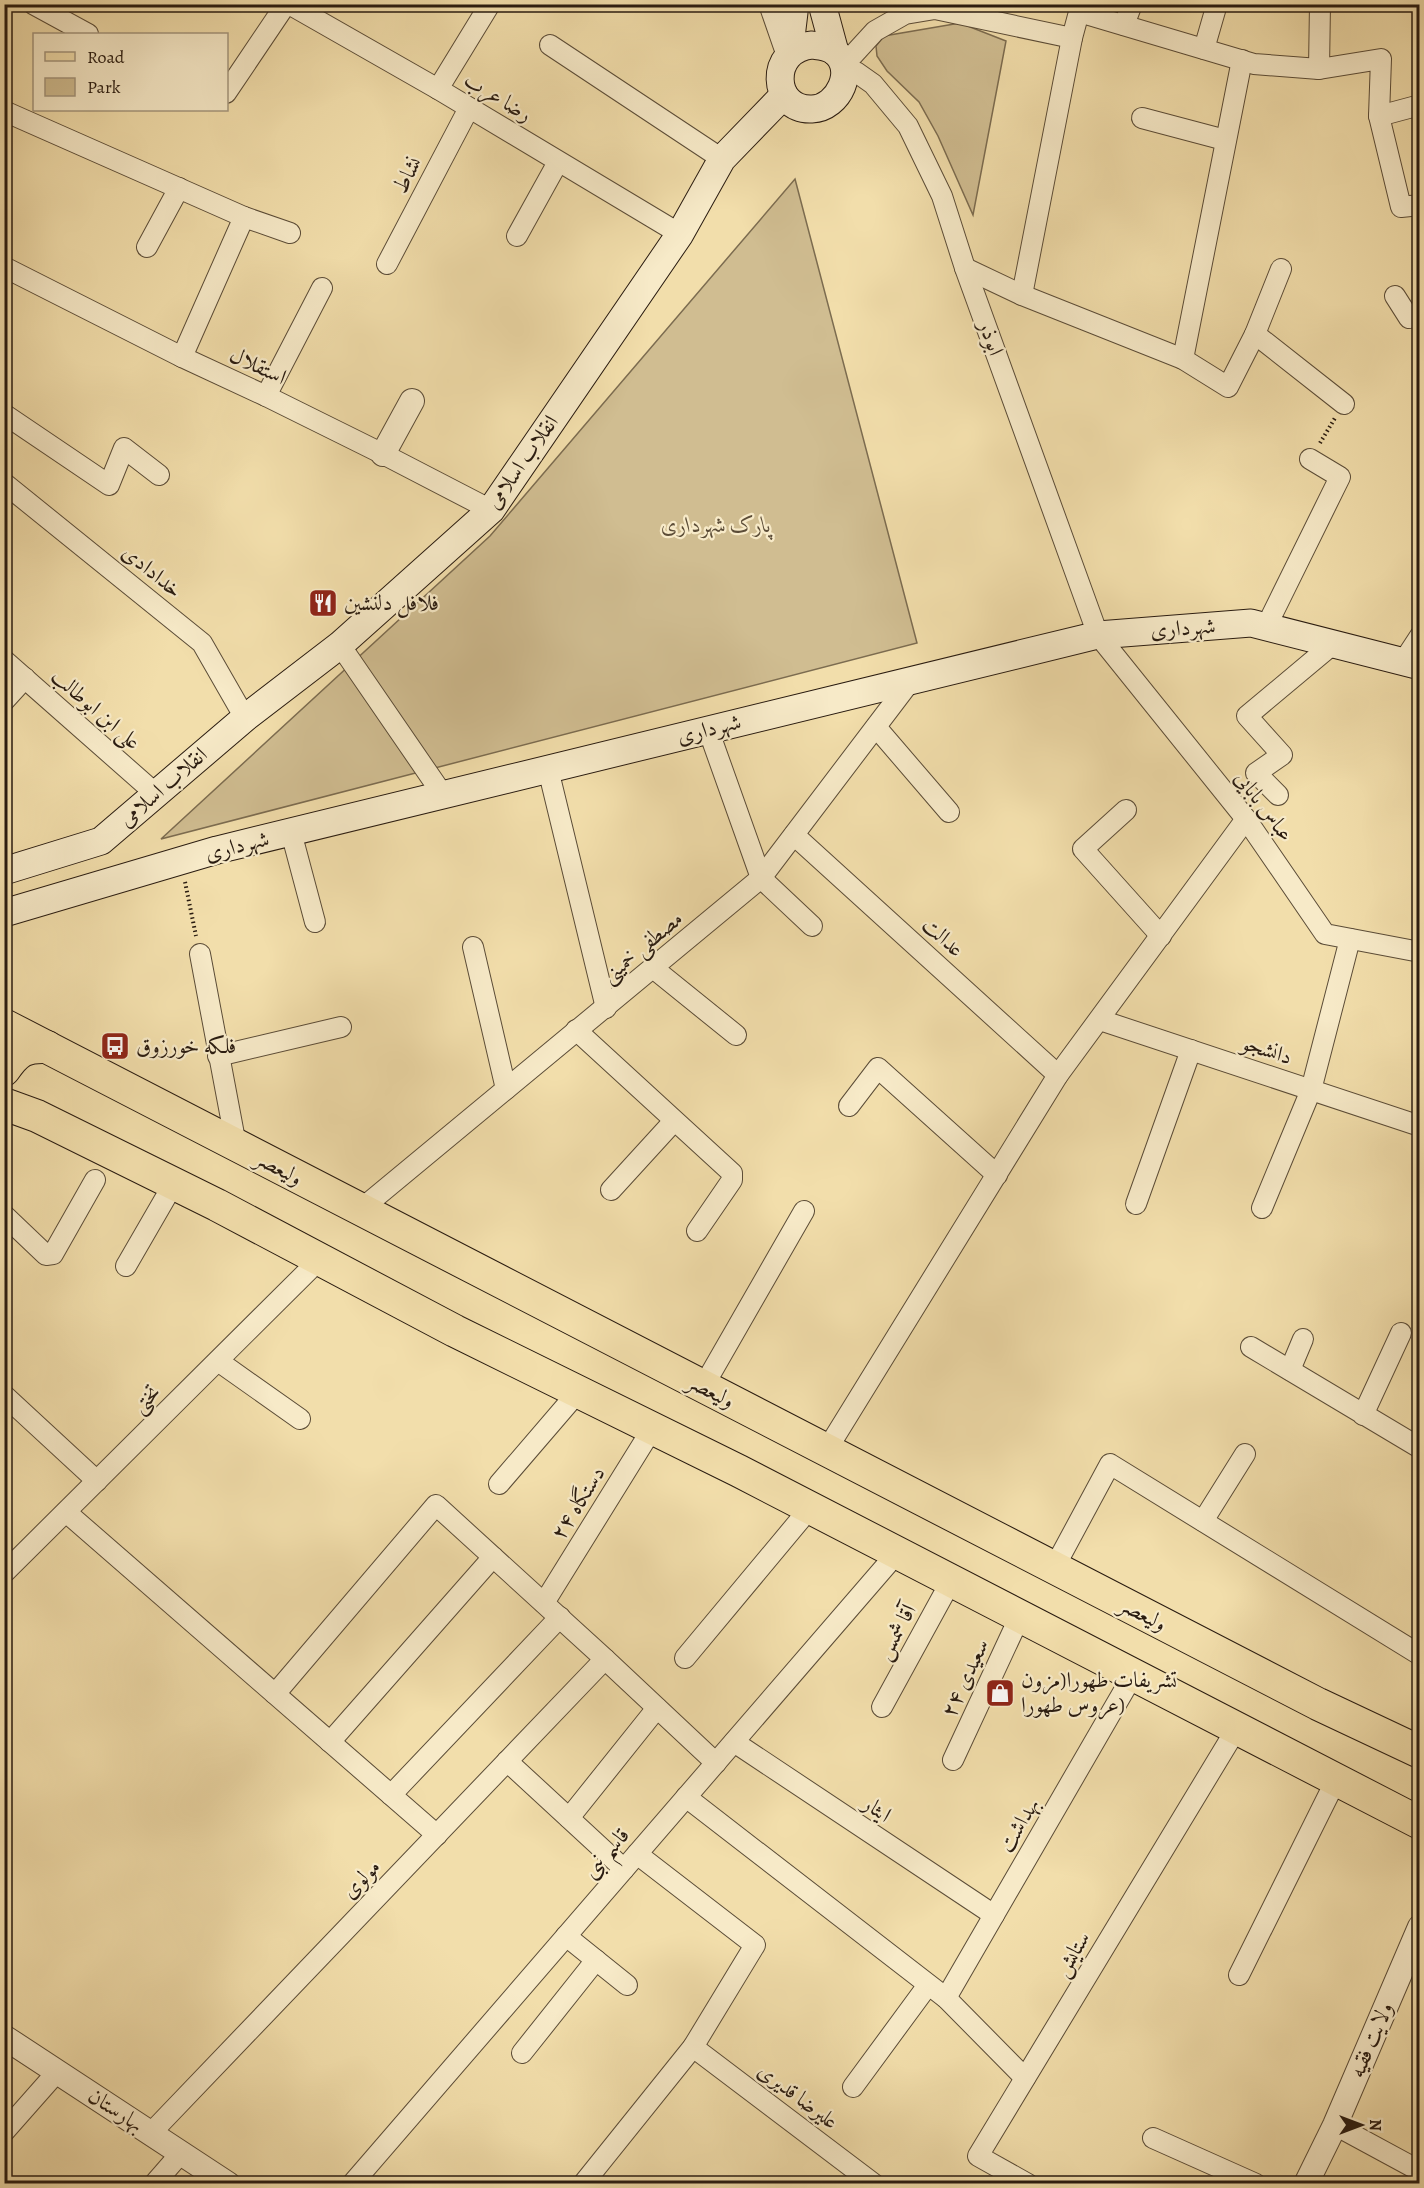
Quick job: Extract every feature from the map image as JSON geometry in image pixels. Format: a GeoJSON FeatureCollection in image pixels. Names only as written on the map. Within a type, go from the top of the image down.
{"type":"FeatureCollection","features":[{"type":"Feature","properties":{"kind":"main road"},"geometry":{"type":"LineString","coordinates":[[788,55],[795,4]]}},
{"type":"Feature","properties":{"kind":"main road"},"geometry":{"type":"LineString","coordinates":[[822,4],[844,61],[842,89],[828,104],[820,108],[800,107],[784,95],[779,76],[783,62],[797,48],[812,45],[827,47],[844,61]]}},
{"type":"Feature","properties":{"kind":"main road","name":"انقلاب اسلامی"},"geometry":{"type":"LineString","coordinates":[[4,871],[101,841],[245,718],[340,645],[491,510],[680,234],[722,159],[784,95]]}},
{"type":"Feature","properties":{"kind":"main road","name":"شهرداری"},"geometry":{"type":"LineString","coordinates":[[4,913],[180,861],[291,832],[1098,635],[1251,623],[1412,664]]}},
{"type":"Feature","properties":{"kind":"main road","name":"ولیعصر"},"geometry":{"type":"LineString","coordinates":[[4,1025],[1318,1704],[1419,1752]]}},
{"type":"Feature","properties":{"kind":"main road"},"geometry":{"type":"LineString","coordinates":[[4,1070],[12,1058],[29,1047],[47,1047]]}},
{"type":"Feature","properties":{"kind":"main road"},"geometry":{"type":"LineString","coordinates":[[8,1100],[174,1183],[455,1331],[810,1508],[1419,1823]]}},
{"type":"Feature","properties":{"kind":"street"},"geometry":{"type":"LineString","coordinates":[[33,4],[86,33]]}},
{"type":"Feature","properties":{"kind":"street"},"geometry":{"type":"LineString","coordinates":[[228,90],[288,4]]}},
{"type":"Feature","properties":{"kind":"street","name":"رضا عرب"},"geometry":{"type":"LineString","coordinates":[[288,4],[438,89],[680,234]]}},
{"type":"Feature","properties":{"kind":"street"},"geometry":{"type":"LineString","coordinates":[[438,89],[490,4]]}},
{"type":"Feature","properties":{"kind":"street"},"geometry":{"type":"LineString","coordinates":[[769,4],[788,55]]}},
{"type":"Feature","properties":{"kind":"street"},"geometry":{"type":"LineString","coordinates":[[1124,25],[1132,4]]}},
{"type":"Feature","properties":{"kind":"street"},"geometry":{"type":"LineString","coordinates":[[1204,49],[1217,4]]}},
{"type":"Feature","properties":{"kind":"street"},"geometry":{"type":"LineString","coordinates":[[1319,69],[1320,4]]}},
{"type":"Feature","properties":{"kind":"street"},"geometry":{"type":"LineString","coordinates":[[844,61],[875,31],[904,14],[936,7],[1072,38]]}},
{"type":"Feature","properties":{"kind":"street"},"geometry":{"type":"LineString","coordinates":[[1022,295],[1079,12],[1254,64],[1319,69],[1381,59],[1379,116],[1401,207],[1419,206]]}},
{"type":"Feature","properties":{"kind":"street"},"geometry":{"type":"LineString","coordinates":[[550,45],[722,159]]}},
{"type":"Feature","properties":{"kind":"street"},"geometry":{"type":"LineString","coordinates":[[1183,359],[1242,60]]}},
{"type":"Feature","properties":{"kind":"street","name":"ابوذر"},"geometry":{"type":"LineString","coordinates":[[844,61],[873,84],[908,126],[942,196],[1098,635]]}},
{"type":"Feature","properties":{"kind":"street"},"geometry":{"type":"LineString","coordinates":[[1379,116],[1419,105]]}},
{"type":"Feature","properties":{"kind":"street","name":"نشاط"},"geometry":{"type":"LineString","coordinates":[[387,264],[469,108]]}},
{"type":"Feature","properties":{"kind":"street"},"geometry":{"type":"LineString","coordinates":[[4,111],[244,217],[291,232]]}},
{"type":"Feature","properties":{"kind":"street"},"geometry":{"type":"LineString","coordinates":[[1142,118],[1225,140]]}},
{"type":"Feature","properties":{"kind":"street"},"geometry":{"type":"LineString","coordinates":[[517,236],[558,162]]}},
{"type":"Feature","properties":{"kind":"street"},"geometry":{"type":"LineString","coordinates":[[147,247],[179,188]]}},
{"type":"Feature","properties":{"kind":"street"},"geometry":{"type":"LineString","coordinates":[[182,357],[244,217]]}},
{"type":"Feature","properties":{"kind":"street","name":"استقلال"},"geometry":{"type":"LineString","coordinates":[[4,267],[182,357],[383,453],[491,510]]}},
{"type":"Feature","properties":{"kind":"street"},"geometry":{"type":"LineString","coordinates":[[966,268],[1022,295],[1183,359],[1228,387],[1255,334],[1281,269]]}},
{"type":"Feature","properties":{"kind":"street"},"geometry":{"type":"LineString","coordinates":[[266,396],[322,288]]}},
{"type":"Feature","properties":{"kind":"street"},"geometry":{"type":"LineString","coordinates":[[1395,296],[1408,318],[1419,314]]}},
{"type":"Feature","properties":{"kind":"street"},"geometry":{"type":"LineString","coordinates":[[1255,334],[1344,404]]}},
{"type":"Feature","properties":{"kind":"street"},"geometry":{"type":"LineString","coordinates":[[383,453],[412,401]]}},
{"type":"Feature","properties":{"kind":"street"},"geometry":{"type":"LineString","coordinates":[[4,414],[109,485],[124,448],[159,475]]}},
{"type":"Feature","properties":{"kind":"street"},"geometry":{"type":"LineString","coordinates":[[1266,627],[1340,477],[1310,459]]}},
{"type":"Feature","properties":{"kind":"street","name":"خدادادی"},"geometry":{"type":"LineString","coordinates":[[4,483],[202,643],[245,718]]}},
{"type":"Feature","properties":{"kind":"street","name":"عباس بابایی"},"geometry":{"type":"LineString","coordinates":[[1098,635],[1246,819],[1325,934],[1419,952]]}},
{"type":"Feature","properties":{"kind":"street"},"geometry":{"type":"LineString","coordinates":[[1412,664],[1419,636]]}},
{"type":"Feature","properties":{"kind":"street"},"geometry":{"type":"LineString","coordinates":[[1278,795],[1256,773],[1282,755],[1247,716],[1333,644]]}},
{"type":"Feature","properties":{"kind":"street"},"geometry":{"type":"LineString","coordinates":[[340,645],[443,795]]}},
{"type":"Feature","properties":{"kind":"street","name":"علی ابن ابوطالب"},"geometry":{"type":"LineString","coordinates":[[4,660],[156,794]]}},
{"type":"Feature","properties":{"kind":"street"},"geometry":{"type":"LineString","coordinates":[[4,701],[25,678]]}},
{"type":"Feature","properties":{"kind":"street","name":"مصطفی خمینی"},"geometry":{"type":"LineString","coordinates":[[360,1210],[761,878],[912,679]]}},
{"type":"Feature","properties":{"kind":"street"},"geometry":{"type":"LineString","coordinates":[[876,727],[949,812]]}},
{"type":"Feature","properties":{"kind":"street"},"geometry":{"type":"LineString","coordinates":[[708,729],[761,878],[812,926]]}},
{"type":"Feature","properties":{"kind":"street"},"geometry":{"type":"LineString","coordinates":[[548,769],[606,1008]]}},
{"type":"Feature","properties":{"kind":"street"},"geometry":{"type":"LineString","coordinates":[[1126,810],[1083,849],[1161,936]]}},
{"type":"Feature","properties":{"kind":"street"},"geometry":{"type":"LineString","coordinates":[[826,1451],[1058,1075],[1246,819]]}},
{"type":"Feature","properties":{"kind":"street"},"geometry":{"type":"LineString","coordinates":[[291,832],[315,922]]}},
{"type":"Feature","properties":{"kind":"street","name":"عدالت"},"geometry":{"type":"LineString","coordinates":[[794,835],[1058,1075]]}},
{"type":"Feature","properties":{"kind":"street"},"geometry":{"type":"LineString","coordinates":[[1262,1208],[1311,1090],[1350,939]]}},
{"type":"Feature","properties":{"kind":"street"},"geometry":{"type":"LineString","coordinates":[[473,947],[506,1089]]}},
{"type":"Feature","properties":{"kind":"street"},"geometry":{"type":"LineString","coordinates":[[200,954],[236,1146]]}},
{"type":"Feature","properties":{"kind":"street"},"geometry":{"type":"LineString","coordinates":[[653,968],[736,1035]]}},
{"type":"Feature","properties":{"kind":"street","name":"دانشجو"},"geometry":{"type":"LineString","coordinates":[[1100,1020],[1419,1126]]}},
{"type":"Feature","properties":{"kind":"street"},"geometry":{"type":"LineString","coordinates":[[218,1056],[341,1028]]}},
{"type":"Feature","properties":{"kind":"street"},"geometry":{"type":"LineString","coordinates":[[576,1030],[732,1173],[732,1177],[697,1231]]}},
{"type":"Feature","properties":{"kind":"street"},"geometry":{"type":"LineString","coordinates":[[1136,1203],[1191,1050]]}},
{"type":"Feature","properties":{"kind":"street"},"geometry":{"type":"LineString","coordinates":[[849,1106],[878,1068],[997,1175]]}},
{"type":"Feature","properties":{"kind":"street"},"geometry":{"type":"LineString","coordinates":[[611,1190],[674,1121]]}},
{"type":"Feature","properties":{"kind":"street"},"geometry":{"type":"LineString","coordinates":[[4,1215],[46,1255],[53,1254],[95,1180]]}},
{"type":"Feature","properties":{"kind":"street"},"geometry":{"type":"LineString","coordinates":[[126,1266],[174,1183]]}},
{"type":"Feature","properties":{"kind":"street"},"geometry":{"type":"LineString","coordinates":[[703,1387],[804,1212]]}},
{"type":"Feature","properties":{"kind":"street","name":"تختی"},"geometry":{"type":"LineString","coordinates":[[4,1573],[320,1259]]}},
{"type":"Feature","properties":{"kind":"street"},"geometry":{"type":"LineString","coordinates":[[1364,1414],[1401,1333]]}},
{"type":"Feature","properties":{"kind":"street"},"geometry":{"type":"LineString","coordinates":[[1290,1370],[1303,1339]]}},
{"type":"Feature","properties":{"kind":"street"},"geometry":{"type":"LineString","coordinates":[[1251,1347],[1419,1448]]}},
{"type":"Feature","properties":{"kind":"street"},"geometry":{"type":"LineString","coordinates":[[218,1361],[300,1419]]}},
{"type":"Feature","properties":{"kind":"street"},"geometry":{"type":"LineString","coordinates":[[499,1484],[578,1392]]}},
{"type":"Feature","properties":{"kind":"street"},"geometry":{"type":"LineString","coordinates":[[4,1395],[97,1481]]}},
{"type":"Feature","properties":{"kind":"street","name":"۲۴ دستگاه"},"geometry":{"type":"LineString","coordinates":[[544,1603],[652,1429]]}},
{"type":"Feature","properties":{"kind":"street"},"geometry":{"type":"LineString","coordinates":[[1203,1521],[1245,1454]]}},
{"type":"Feature","properties":{"kind":"street"},"geometry":{"type":"LineString","coordinates":[[1054,1568],[1110,1464],[1419,1655]]}},
{"type":"Feature","properties":{"kind":"street"},"geometry":{"type":"LineString","coordinates":[[275,1694],[436,1505],[716,1763]]}},
{"type":"Feature","properties":{"kind":"street"},"geometry":{"type":"LineString","coordinates":[[685,1658],[810,1508]]}},
{"type":"Feature","properties":{"kind":"street"},"geometry":{"type":"LineString","coordinates":[[66,1512],[437,1835]]}},
{"type":"Feature","properties":{"kind":"street","name":"قاسم نبی"},"geometry":{"type":"LineString","coordinates":[[352,2184],[897,1553]]}},
{"type":"Feature","properties":{"kind":"street"},"geometry":{"type":"LineString","coordinates":[[330,1742],[493,1557]]}},
{"type":"Feature","properties":{"kind":"street","name":"آقا شمس"},"geometry":{"type":"LineString","coordinates":[[882,1707],[951,1581]]}},
{"type":"Feature","properties":{"kind":"street","name":"۲۴ سعیدی"},"geometry":{"type":"LineString","coordinates":[[953,1760],[1020,1616]]}},
{"type":"Feature","properties":{"kind":"street"},"geometry":{"type":"LineString","coordinates":[[392,1795],[560,1617]]}},
{"type":"Feature","properties":{"kind":"street","name":"مولوی"},"geometry":{"type":"LineString","coordinates":[[151,2133],[605,1659]]}},
{"type":"Feature","properties":{"kind":"street","name":"بهداشت"},"geometry":{"type":"LineString","coordinates":[[946,1998],[1134,1675]]}},
{"type":"Feature","properties":{"kind":"street"},"geometry":{"type":"LineString","coordinates":[[569,1818],[657,1707]]}},
{"type":"Feature","properties":{"kind":"street","name":"ستایش"},"geometry":{"type":"LineString","coordinates":[[1028,2184],[978,2156],[1237,1728]]}},
{"type":"Feature","properties":{"kind":"street","name":"ایثار"},"geometry":{"type":"LineString","coordinates":[[734,1742],[994,1915]]}},
{"type":"Feature","properties":{"kind":"street"},"geometry":{"type":"LineString","coordinates":[[507,1761],[569,1818],[630,1862],[755,1945],[693,2047],[592,2180]]}},
{"type":"Feature","properties":{"kind":"street"},"geometry":{"type":"LineString","coordinates":[[1239,1975],[1336,1780]]}},
{"type":"Feature","properties":{"kind":"street"},"geometry":{"type":"LineString","coordinates":[[686,1797],[946,1998],[1025,2078]]}},
{"type":"Feature","properties":{"kind":"street","name":"ولایت فقیه"},"geometry":{"type":"LineString","coordinates":[[1306,2184],[1412,1962],[1419,1927]]}},
{"type":"Feature","properties":{"kind":"street"},"geometry":{"type":"LineString","coordinates":[[566,1936],[627,1985]]}},
{"type":"Feature","properties":{"kind":"street"},"geometry":{"type":"LineString","coordinates":[[522,2053],[596,1960]]}},
{"type":"Feature","properties":{"kind":"street"},"geometry":{"type":"LineString","coordinates":[[853,2087],[928,1985]]}},
{"type":"Feature","properties":{"kind":"street","name":"بهارستان"},"geometry":{"type":"LineString","coordinates":[[4,2037],[228,2184]]}},
{"type":"Feature","properties":{"kind":"street","name":"علیرضا قدیری"},"geometry":{"type":"LineString","coordinates":[[693,2047],[873,2184]]}},
{"type":"Feature","properties":{"kind":"street"},"geometry":{"type":"LineString","coordinates":[[4,2132],[57,2072]]}},
{"type":"Feature","properties":{"kind":"street"},"geometry":{"type":"LineString","coordinates":[[1335,2125],[1419,2171]]}},
{"type":"Feature","properties":{"kind":"street"},"geometry":{"type":"LineString","coordinates":[[1153,2138],[1256,2184]]}},
{"type":"Feature","properties":{"kind":"street"},"geometry":{"type":"LineString","coordinates":[[154,2184],[181,2153]]}},
{"type":"Feature","properties":{"kind":"path"},"geometry":{"type":"LineString","coordinates":[[1310,459],[1344,404]]}},
{"type":"Feature","properties":{"kind":"path"},"geometry":{"type":"LineString","coordinates":[[180,861],[200,954]]}},
{"type":"Feature","properties":{"kind":"green space"},"geometry":{"type":"Polygon","coordinates":[[[960,23],[1006,41],[973,215],[938,136],[919,102],[887,71],[877,56],[876,46],[884,36],[960,23]]]}},
{"type":"Feature","properties":{"kind":"green space","name":"پارک شهرداری"},"geometry":{"type":"Polygon","coordinates":[[[795,179],[917,643],[161,839],[490,536],[795,179]]]}},
{"type":"Feature","properties":{"kind":"place","name":"فلافل دلنشین"},"geometry":{"type":"Point","coordinates":[323,603]}},
{"type":"Feature","properties":{"kind":"place","name":"فلکه خورزوق"},"geometry":{"type":"Point","coordinates":[115,1046]}},
{"type":"Feature","properties":{"kind":"place","name":"تشریفات طهورا(مزون عروس طهورا)"},"geometry":{"type":"Point","coordinates":[1000,1693]}}]}
